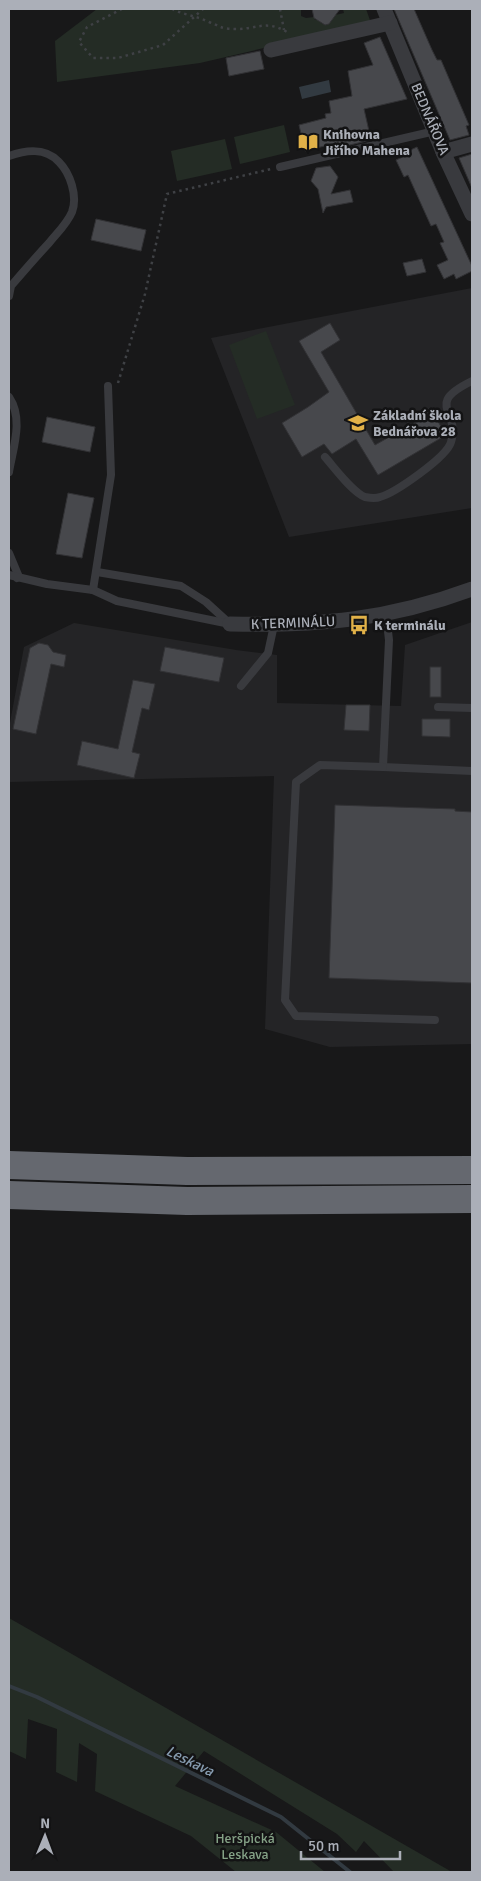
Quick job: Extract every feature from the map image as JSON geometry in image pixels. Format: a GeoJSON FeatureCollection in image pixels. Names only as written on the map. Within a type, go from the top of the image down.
{"type":"FeatureCollection","features":[{"type":"Feature","properties":{"kind":"highway"},"geometry":{"type":"LineString","coordinates":[[9,1165],[187,1171],[472,1170]]}},
{"type":"Feature","properties":{"kind":"highway"},"geometry":{"type":"LineString","coordinates":[[9,1195],[187,1201],[472,1199]]}},
{"type":"Feature","properties":{"kind":"street","name":"BEDNÁŘOVA"},"geometry":{"type":"LineString","coordinates":[[384,9],[443,152],[472,214]]}},
{"type":"Feature","properties":{"kind":"street"},"geometry":{"type":"LineString","coordinates":[[271,50],[390,23]]}},
{"type":"Feature","properties":{"kind":"street"},"geometry":{"type":"LineString","coordinates":[[443,152],[472,144]]}},
{"type":"Feature","properties":{"kind":"street","name":"K TERMINÁLU"},"geometry":{"type":"LineString","coordinates":[[230,624],[274,625],[346,621],[386,614],[450,597],[472,589]]}},
{"type":"Feature","properties":{"kind":"lane"},"geometry":{"type":"LineString","coordinates":[[280,167],[435,131]]}},
{"type":"Feature","properties":{"kind":"lane"},"geometry":{"type":"LineString","coordinates":[[9,156],[21,152],[34,151],[46,153],[55,158],[68,174],[74,200],[72,211],[63,226],[10,284],[9,296]]}},
{"type":"Feature","properties":{"kind":"lane"},"geometry":{"type":"LineString","coordinates":[[325,456],[362,496],[373,498],[385,495],[431,464],[448,450],[452,442],[452,426],[446,401],[450,394],[472,381]]}},
{"type":"Feature","properties":{"kind":"lane"},"geometry":{"type":"LineString","coordinates":[[94,590],[111,476],[108,386]]}},
{"type":"Feature","properties":{"kind":"lane"},"geometry":{"type":"LineString","coordinates":[[9,397],[14,405],[17,416],[17,427],[9,472]]}},
{"type":"Feature","properties":{"kind":"lane"},"geometry":{"type":"LineString","coordinates":[[9,553],[19,577]]}},
{"type":"Feature","properties":{"kind":"lane"},"geometry":{"type":"LineString","coordinates":[[97,572],[181,586],[206,602],[230,624]]}},
{"type":"Feature","properties":{"kind":"lane"},"geometry":{"type":"LineString","coordinates":[[9,575],[47,584],[94,590],[117,601],[230,624]]}},
{"type":"Feature","properties":{"kind":"lane"},"geometry":{"type":"LineString","coordinates":[[9,580],[19,577]]}},
{"type":"Feature","properties":{"kind":"lane"},"geometry":{"type":"LineString","coordinates":[[384,767],[389,640],[386,614]]}},
{"type":"Feature","properties":{"kind":"lane"},"geometry":{"type":"LineString","coordinates":[[241,686],[268,653],[274,625]]}},
{"type":"Feature","properties":{"kind":"lane"},"geometry":{"type":"LineString","coordinates":[[438,707],[472,708]]}},
{"type":"Feature","properties":{"kind":"lane"},"geometry":{"type":"LineString","coordinates":[[435,1020],[296,1016],[285,1000],[296,782],[320,765],[472,771]]}},
{"type":"Feature","properties":{"kind":"path"},"geometry":{"type":"LineString","coordinates":[[122,9],[86,27],[80,42],[93,58],[118,58],[163,45],[203,9]]}},
{"type":"Feature","properties":{"kind":"path"},"geometry":{"type":"LineString","coordinates":[[172,9],[210,22],[220,28],[237,30],[259,25],[271,25],[284,30],[304,43]]}},
{"type":"Feature","properties":{"kind":"path"},"geometry":{"type":"LineString","coordinates":[[280,9],[284,30]]}},
{"type":"Feature","properties":{"kind":"path"},"geometry":{"type":"LineString","coordinates":[[118,384],[146,294],[168,194],[280,167]]}},
{"type":"Feature","properties":{"kind":"shaded area"},"geometry":{"type":"Polygon","coordinates":[[[329,80],[331,92],[302,99],[299,87],[329,80]]]}},
{"type":"Feature","properties":{"kind":"shaded area","name":"Základní škola Bednářova 28"},"geometry":{"type":"Polygon","coordinates":[[[472,288],[472,508],[289,537],[211,338],[472,288]]]}},
{"type":"Feature","properties":{"kind":"shaded area"},"geometry":{"type":"Polygon","coordinates":[[[472,622],[472,1044],[330,1047],[265,1029],[274,776],[9,782],[9,728],[24,647],[74,623],[277,655],[277,703],[401,706],[405,645],[472,622]]]}},
{"type":"Feature","properties":{"kind":"green space"},"geometry":{"type":"Polygon","coordinates":[[[97,9],[301,9],[301,16],[306,18],[314,17],[315,20],[320,19],[320,22],[325,25],[329,24],[332,20],[331,16],[344,13],[343,9],[366,9],[371,23],[200,63],[57,82],[55,41],[97,9]]]}},
{"type":"Feature","properties":{"kind":"green space"},"geometry":{"type":"Polygon","coordinates":[[[284,125],[290,152],[240,164],[234,137],[284,125]]]}},
{"type":"Feature","properties":{"kind":"green space"},"geometry":{"type":"Polygon","coordinates":[[[225,139],[232,169],[177,181],[171,151],[225,139]]]}},
{"type":"Feature","properties":{"kind":"green space"},"geometry":{"type":"Polygon","coordinates":[[[266,331],[295,405],[257,419],[229,345],[266,331]]]}},
{"type":"Feature","properties":{"kind":"green space","name":"Heršpická Leskava"},"geometry":{"type":"Polygon","coordinates":[[[9,1618],[452,1872],[394,1872],[364,1841],[356,1852],[337,1834],[204,1751],[175,1786],[276,1832],[325,1872],[236,1872],[191,1836],[95,1791],[97,1754],[79,1743],[77,1782],[56,1772],[57,1729],[28,1719],[26,1759],[9,1751],[9,1618]]]}},
{"type":"Feature","properties":{"kind":"building"},"geometry":{"type":"Polygon","coordinates":[[[312,9],[340,9],[329,24],[325,25],[314,18],[312,9]]]}},
{"type":"Feature","properties":{"kind":"building"},"geometry":{"type":"Polygon","coordinates":[[[394,9],[414,9],[437,60],[441,60],[469,125],[466,126],[469,135],[450,140],[394,9]]]}},
{"type":"Feature","properties":{"kind":"building"},"geometry":{"type":"Polygon","coordinates":[[[380,37],[407,99],[364,109],[371,140],[337,148],[336,143],[305,151],[299,125],[326,118],[325,114],[331,113],[329,101],[352,96],[348,71],[373,65],[364,43],[380,37]]]}},
{"type":"Feature","properties":{"kind":"building"},"geometry":{"type":"Polygon","coordinates":[[[260,51],[264,69],[229,76],[226,58],[260,51]]]}},
{"type":"Feature","properties":{"kind":"building"},"geometry":{"type":"Polygon","coordinates":[[[417,147],[472,266],[472,271],[456,279],[454,274],[444,279],[437,265],[448,260],[440,243],[444,242],[436,224],[431,226],[408,175],[404,177],[396,160],[405,156],[404,153],[417,147]]]}},
{"type":"Feature","properties":{"kind":"building"},"geometry":{"type":"Polygon","coordinates":[[[472,154],[472,188],[459,158],[472,154]]]}},
{"type":"Feature","properties":{"kind":"building"},"geometry":{"type":"Polygon","coordinates":[[[330,166],[338,177],[331,194],[350,190],[353,202],[326,207],[323,213],[318,189],[311,181],[316,168],[330,166]]]}},
{"type":"Feature","properties":{"kind":"building"},"geometry":{"type":"Polygon","coordinates":[[[96,219],[146,230],[141,251],[91,240],[96,219]]]}},
{"type":"Feature","properties":{"kind":"building"},"geometry":{"type":"Polygon","coordinates":[[[422,259],[426,272],[407,276],[403,263],[422,259]]]}},
{"type":"Feature","properties":{"kind":"building"},"geometry":{"type":"Polygon","coordinates":[[[330,323],[340,340],[321,352],[375,445],[421,419],[418,415],[430,408],[446,435],[378,475],[356,439],[332,454],[324,444],[302,457],[282,423],[329,392],[299,341],[330,323]]]}},
{"type":"Feature","properties":{"kind":"building"},"geometry":{"type":"Polygon","coordinates":[[[47,417],[95,427],[90,452],[42,442],[47,417]]]}},
{"type":"Feature","properties":{"kind":"building"},"geometry":{"type":"Polygon","coordinates":[[[68,493],[94,498],[82,558],[56,554],[68,493]]]}},
{"type":"Feature","properties":{"kind":"building"},"geometry":{"type":"Polygon","coordinates":[[[39,643],[48,645],[53,652],[66,655],[64,667],[51,664],[36,734],[13,729],[30,648],[39,643]]]}},
{"type":"Feature","properties":{"kind":"building"},"geometry":{"type":"Polygon","coordinates":[[[165,647],[224,658],[219,682],[160,671],[165,647]]]}},
{"type":"Feature","properties":{"kind":"building"},"geometry":{"type":"Polygon","coordinates":[[[430,667],[441,667],[441,697],[430,697],[430,667]]]}},
{"type":"Feature","properties":{"kind":"building"},"geometry":{"type":"Polygon","coordinates":[[[133,680],[155,684],[149,710],[142,708],[132,752],[140,754],[134,778],[77,765],[82,741],[118,749],[133,680]]]}},
{"type":"Feature","properties":{"kind":"building"},"geometry":{"type":"Polygon","coordinates":[[[346,705],[370,705],[369,731],[344,730],[346,705]]]}},
{"type":"Feature","properties":{"kind":"building"},"geometry":{"type":"Polygon","coordinates":[[[422,719],[450,719],[450,737],[422,736],[422,719]]]}},
{"type":"Feature","properties":{"kind":"building"},"geometry":{"type":"Polygon","coordinates":[[[335,805],[455,809],[455,811],[472,812],[472,983],[329,978],[335,805]]]}},
{"type":"Feature","properties":{"kind":"waterway","name":"Leskava"},"geometry":{"type":"LineString","coordinates":[[9,1686],[37,1697],[281,1817],[350,1872]]}},
{"type":"Feature","properties":{"kind":"place","name":"Knihovna Jiřího Mahena"},"geometry":{"type":"Point","coordinates":[308,142]}},
{"type":"Feature","properties":{"kind":"place","name":"Základní škola Bednářova 28"},"geometry":{"type":"Point","coordinates":[358,423]}},
{"type":"Feature","properties":{"kind":"place","name":"K terminálu"},"geometry":{"type":"Point","coordinates":[359,625]}}]}
